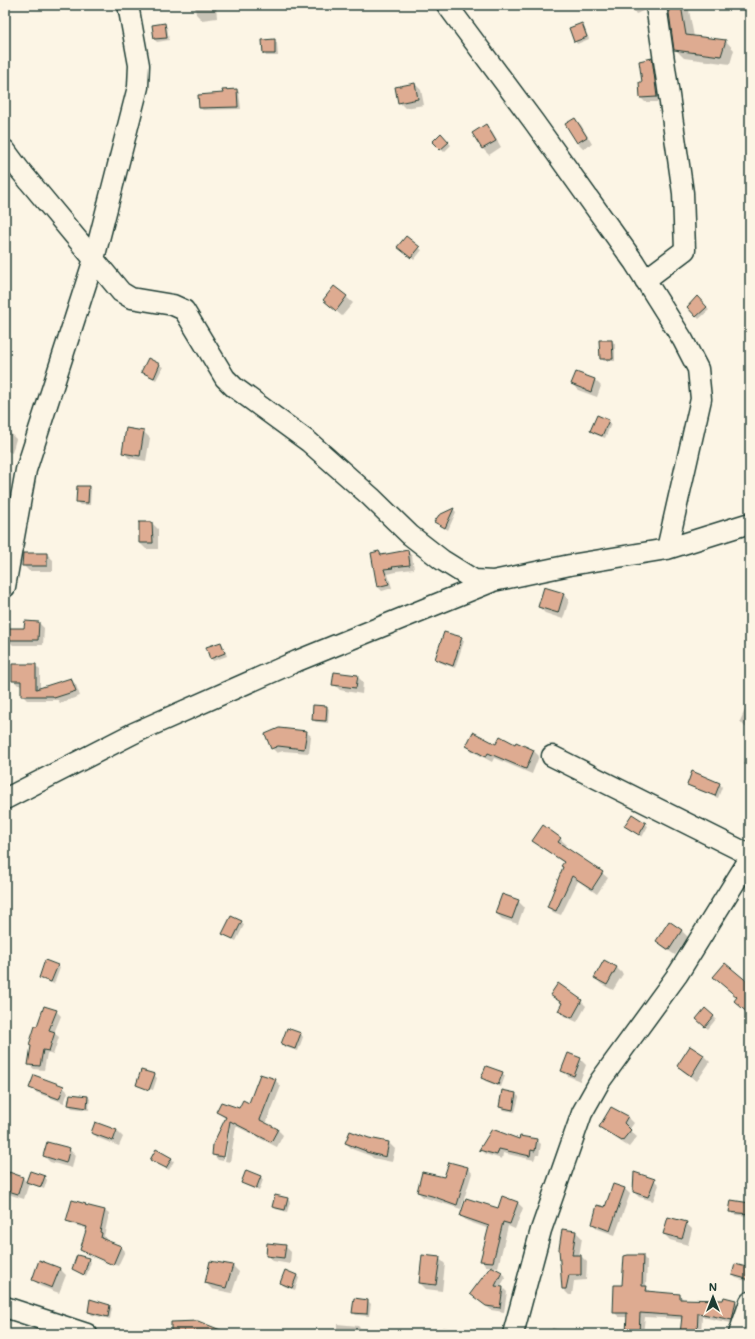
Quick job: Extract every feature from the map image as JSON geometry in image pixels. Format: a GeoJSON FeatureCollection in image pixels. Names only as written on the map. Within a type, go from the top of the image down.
{"type":"FeatureCollection","features":[{"type":"Feature","properties":{"kind":"street"},"geometry":{"type":"LineString","coordinates":[[5,587],[26,470],[94,259],[138,87],[139,65],[128,5]]}},
{"type":"Feature","properties":{"kind":"street"},"geometry":{"type":"LineString","coordinates":[[447,5],[534,122],[630,256],[683,340],[698,369],[701,399],[667,549]]}},
{"type":"Feature","properties":{"kind":"street"},"geometry":{"type":"LineString","coordinates":[[645,280],[685,250],[683,193],[656,5]]}},
{"type":"Feature","properties":{"kind":"street"},"geometry":{"type":"LineString","coordinates":[[5,150],[121,292],[132,298],[173,305],[184,310],[225,378],[234,387],[309,442],[371,497],[410,535],[442,560],[474,580],[493,581]]}},
{"type":"Feature","properties":{"kind":"street"},"geometry":{"type":"LineString","coordinates":[[5,799],[134,733],[297,661],[493,581],[570,565],[667,549],[750,523]]}},
{"type":"Feature","properties":{"kind":"street"},"geometry":{"type":"LineString","coordinates":[[513,1334],[541,1230],[582,1113],[600,1081],[678,974],[750,856],[552,756]]}},
{"type":"Feature","properties":{"kind":"street"},"geometry":{"type":"LineString","coordinates":[[739,1334],[750,1302]]}},
{"type":"Feature","properties":{"kind":"street"},"geometry":{"type":"LineString","coordinates":[[5,1307],[87,1334]]}},
{"type":"Feature","properties":{"kind":"building"},"geometry":{"type":"Polygon","coordinates":[[[668,5],[681,5],[686,35],[726,40],[721,56],[674,50],[668,5]]]}},
{"type":"Feature","properties":{"kind":"building"},"geometry":{"type":"Polygon","coordinates":[[[165,23],[167,38],[154,39],[152,25],[165,23]]]}},
{"type":"Feature","properties":{"kind":"building"},"geometry":{"type":"Polygon","coordinates":[[[582,23],[587,37],[574,42],[569,28],[582,23]]]}},
{"type":"Feature","properties":{"kind":"building"},"geometry":{"type":"Polygon","coordinates":[[[275,39],[275,54],[263,54],[262,40],[275,39]]]}},
{"type":"Feature","properties":{"kind":"building"},"geometry":{"type":"Polygon","coordinates":[[[652,58],[657,97],[640,98],[639,82],[642,82],[639,61],[652,58]]]}},
{"type":"Feature","properties":{"kind":"building"},"geometry":{"type":"Polygon","coordinates":[[[415,83],[418,99],[398,103],[395,87],[415,83]]]}},
{"type":"Feature","properties":{"kind":"building"},"geometry":{"type":"Polygon","coordinates":[[[237,89],[238,107],[199,108],[198,95],[223,93],[222,90],[237,89]]]}},
{"type":"Feature","properties":{"kind":"building"},"geometry":{"type":"Polygon","coordinates":[[[575,118],[587,137],[577,143],[565,124],[575,118]]]}},
{"type":"Feature","properties":{"kind":"building"},"geometry":{"type":"Polygon","coordinates":[[[486,124],[496,141],[482,149],[472,133],[486,124]]]}},
{"type":"Feature","properties":{"kind":"building"},"geometry":{"type":"Polygon","coordinates":[[[441,133],[449,142],[440,150],[432,142],[441,133]]]}},
{"type":"Feature","properties":{"kind":"building"},"geometry":{"type":"Polygon","coordinates":[[[406,236],[420,247],[411,258],[397,247],[406,236]]]}},
{"type":"Feature","properties":{"kind":"building"},"geometry":{"type":"Polygon","coordinates":[[[334,286],[347,296],[336,311],[323,300],[334,286]]]}},
{"type":"Feature","properties":{"kind":"building"},"geometry":{"type":"Polygon","coordinates":[[[697,296],[707,307],[696,317],[687,307],[697,296]]]}},
{"type":"Feature","properties":{"kind":"building"},"geometry":{"type":"Polygon","coordinates":[[[599,340],[612,340],[613,359],[600,359],[599,340]]]}},
{"type":"Feature","properties":{"kind":"building"},"geometry":{"type":"Polygon","coordinates":[[[148,358],[160,364],[154,378],[141,372],[148,358]]]}},
{"type":"Feature","properties":{"kind":"building"},"geometry":{"type":"Polygon","coordinates":[[[576,372],[595,379],[591,392],[571,384],[576,372]]]}},
{"type":"Feature","properties":{"kind":"building"},"geometry":{"type":"Polygon","coordinates":[[[597,415],[609,420],[602,436],[590,431],[597,415]]]}},
{"type":"Feature","properties":{"kind":"building"},"geometry":{"type":"Polygon","coordinates":[[[126,428],[144,431],[140,456],[122,453],[126,428]]]}},
{"type":"Feature","properties":{"kind":"building"},"geometry":{"type":"Polygon","coordinates":[[[77,486],[89,486],[88,503],[76,502],[77,486]]]}},
{"type":"Feature","properties":{"kind":"building"},"geometry":{"type":"Polygon","coordinates":[[[454,508],[445,528],[434,522],[439,515],[454,508]]]}},
{"type":"Feature","properties":{"kind":"building"},"geometry":{"type":"Polygon","coordinates":[[[139,522],[152,522],[153,543],[139,543],[139,522]]]}},
{"type":"Feature","properties":{"kind":"building"},"geometry":{"type":"Polygon","coordinates":[[[408,550],[410,565],[384,569],[389,584],[377,587],[371,553],[379,551],[381,555],[408,550]]]}},
{"type":"Feature","properties":{"kind":"building"},"geometry":{"type":"Polygon","coordinates":[[[23,553],[47,553],[47,566],[22,566],[23,553]]]}},
{"type":"Feature","properties":{"kind":"building"},"geometry":{"type":"Polygon","coordinates":[[[544,587],[564,593],[558,613],[538,607],[544,587]]]}},
{"type":"Feature","properties":{"kind":"building"},"geometry":{"type":"Polygon","coordinates":[[[25,621],[39,622],[38,640],[7,640],[7,628],[24,628],[25,621]]]}},
{"type":"Feature","properties":{"kind":"building"},"geometry":{"type":"Polygon","coordinates":[[[444,632],[462,637],[453,666],[435,659],[444,632]]]}},
{"type":"Feature","properties":{"kind":"building"},"geometry":{"type":"Polygon","coordinates":[[[221,642],[225,653],[210,659],[206,647],[221,642]]]}},
{"type":"Feature","properties":{"kind":"building"},"geometry":{"type":"Polygon","coordinates":[[[12,664],[36,664],[36,689],[71,678],[76,691],[54,698],[53,696],[21,696],[21,681],[12,681],[12,664]]]}},
{"type":"Feature","properties":{"kind":"building"},"geometry":{"type":"Polygon","coordinates":[[[334,672],[358,675],[356,688],[332,685],[334,672]]]}},
{"type":"Feature","properties":{"kind":"building"},"geometry":{"type":"Polygon","coordinates":[[[313,705],[327,706],[326,721],[312,720],[313,705]]]}},
{"type":"Feature","properties":{"kind":"building"},"geometry":{"type":"Polygon","coordinates":[[[279,728],[307,731],[304,749],[278,746],[271,749],[265,734],[279,728]]]}},
{"type":"Feature","properties":{"kind":"building"},"geometry":{"type":"Polygon","coordinates":[[[473,732],[496,744],[500,736],[515,744],[516,742],[534,750],[526,769],[488,753],[486,757],[466,746],[473,732]]]}},
{"type":"Feature","properties":{"kind":"building"},"geometry":{"type":"Polygon","coordinates":[[[692,771],[720,783],[715,796],[687,785],[692,771]]]}},
{"type":"Feature","properties":{"kind":"building"},"geometry":{"type":"Polygon","coordinates":[[[632,814],[646,823],[639,835],[624,826],[632,814]]]}},
{"type":"Feature","properties":{"kind":"building"},"geometry":{"type":"Polygon","coordinates":[[[543,825],[561,838],[558,842],[603,872],[592,889],[572,876],[556,911],[547,907],[563,867],[561,866],[564,862],[532,841],[543,825]]]}},
{"type":"Feature","properties":{"kind":"building"},"geometry":{"type":"Polygon","coordinates":[[[502,894],[519,900],[512,919],[495,913],[502,894]]]}},
{"type":"Feature","properties":{"kind":"building"},"geometry":{"type":"Polygon","coordinates":[[[231,916],[242,921],[233,939],[222,934],[231,916]]]}},
{"type":"Feature","properties":{"kind":"building"},"geometry":{"type":"Polygon","coordinates":[[[669,921],[682,930],[669,950],[656,941],[669,921]]]}},
{"type":"Feature","properties":{"kind":"building"},"geometry":{"type":"Polygon","coordinates":[[[45,960],[58,965],[51,982],[39,978],[45,960]]]}},
{"type":"Feature","properties":{"kind":"building"},"geometry":{"type":"Polygon","coordinates":[[[604,960],[617,967],[607,985],[594,978],[604,960]]]}},
{"type":"Feature","properties":{"kind":"building"},"geometry":{"type":"Polygon","coordinates":[[[725,963],[749,983],[750,982],[750,1015],[734,1001],[737,997],[713,977],[725,963]]]}},
{"type":"Feature","properties":{"kind":"building"},"geometry":{"type":"Polygon","coordinates":[[[558,983],[582,1000],[572,1018],[558,1011],[562,1003],[550,995],[558,983]]]}},
{"type":"Feature","properties":{"kind":"building"},"geometry":{"type":"Polygon","coordinates":[[[44,1006],[57,1010],[49,1030],[55,1032],[49,1051],[43,1050],[40,1066],[28,1065],[31,1046],[29,1045],[35,1026],[37,1026],[44,1006]]]}},
{"type":"Feature","properties":{"kind":"building"},"geometry":{"type":"Polygon","coordinates":[[[705,1008],[714,1016],[705,1027],[696,1019],[705,1008]]]}},
{"type":"Feature","properties":{"kind":"building"},"geometry":{"type":"Polygon","coordinates":[[[287,1028],[301,1033],[295,1049],[281,1044],[287,1028]]]}},
{"type":"Feature","properties":{"kind":"building"},"geometry":{"type":"Polygon","coordinates":[[[690,1046],[704,1055],[691,1076],[677,1066],[690,1046]]]}},
{"type":"Feature","properties":{"kind":"building"},"geometry":{"type":"Polygon","coordinates":[[[568,1053],[581,1058],[574,1076],[561,1071],[568,1053]]]}},
{"type":"Feature","properties":{"kind":"building"},"geometry":{"type":"Polygon","coordinates":[[[486,1066],[503,1072],[498,1085],[481,1078],[486,1066]]]}},
{"type":"Feature","properties":{"kind":"building"},"geometry":{"type":"Polygon","coordinates":[[[141,1070],[155,1074],[149,1090],[136,1085],[141,1070]]]}},
{"type":"Feature","properties":{"kind":"building"},"geometry":{"type":"Polygon","coordinates":[[[260,1074],[276,1079],[260,1120],[278,1129],[271,1142],[230,1121],[224,1157],[212,1155],[213,1144],[226,1117],[216,1112],[221,1102],[239,1108],[243,1100],[249,1103],[260,1074]]]}},
{"type":"Feature","properties":{"kind":"building"},"geometry":{"type":"Polygon","coordinates":[[[34,1075],[64,1086],[59,1099],[29,1088],[34,1075]]]}},
{"type":"Feature","properties":{"kind":"building"},"geometry":{"type":"Polygon","coordinates":[[[502,1090],[516,1093],[513,1110],[499,1107],[502,1090]]]}},
{"type":"Feature","properties":{"kind":"building"},"geometry":{"type":"Polygon","coordinates":[[[70,1094],[88,1096],[87,1108],[68,1105],[70,1094]]]}},
{"type":"Feature","properties":{"kind":"building"},"geometry":{"type":"Polygon","coordinates":[[[611,1107],[628,1116],[624,1123],[631,1130],[622,1141],[599,1127],[611,1107]]]}},
{"type":"Feature","properties":{"kind":"building"},"geometry":{"type":"Polygon","coordinates":[[[95,1122],[117,1130],[113,1141],[91,1133],[95,1122]]]}},
{"type":"Feature","properties":{"kind":"building"},"geometry":{"type":"Polygon","coordinates":[[[492,1129],[519,1139],[520,1136],[537,1139],[535,1151],[531,1150],[530,1156],[499,1149],[497,1155],[479,1150],[492,1129]]]}},
{"type":"Feature","properties":{"kind":"building"},"geometry":{"type":"Polygon","coordinates":[[[350,1131],[369,1138],[389,1142],[386,1157],[366,1152],[345,1143],[350,1131]]]}},
{"type":"Feature","properties":{"kind":"building"},"geometry":{"type":"Polygon","coordinates":[[[47,1142],[70,1148],[66,1163],[43,1156],[47,1142]]]}},
{"type":"Feature","properties":{"kind":"building"},"geometry":{"type":"Polygon","coordinates":[[[156,1149],[172,1158],[166,1168],[150,1160],[156,1149]]]}},
{"type":"Feature","properties":{"kind":"building"},"geometry":{"type":"Polygon","coordinates":[[[449,1162],[468,1167],[457,1205],[417,1192],[422,1172],[444,1177],[449,1162]]]}},
{"type":"Feature","properties":{"kind":"building"},"geometry":{"type":"Polygon","coordinates":[[[246,1170],[261,1176],[256,1189],[241,1183],[246,1170]]]}},
{"type":"Feature","properties":{"kind":"building"},"geometry":{"type":"Polygon","coordinates":[[[30,1171],[45,1176],[41,1187],[26,1182],[30,1171]]]}},
{"type":"Feature","properties":{"kind":"building"},"geometry":{"type":"Polygon","coordinates":[[[9,1172],[23,1177],[18,1194],[5,1190],[5,1184],[9,1172]]]}},
{"type":"Feature","properties":{"kind":"building"},"geometry":{"type":"Polygon","coordinates":[[[634,1172],[655,1179],[648,1197],[633,1192],[634,1172]]]}},
{"type":"Feature","properties":{"kind":"building"},"geometry":{"type":"Polygon","coordinates":[[[613,1184],[625,1188],[610,1231],[592,1224],[597,1205],[605,1207],[613,1184]]]}},
{"type":"Feature","properties":{"kind":"building"},"geometry":{"type":"Polygon","coordinates":[[[275,1195],[288,1198],[285,1210],[272,1207],[275,1195]]]}},
{"type":"Feature","properties":{"kind":"building"},"geometry":{"type":"Polygon","coordinates":[[[502,1196],[518,1202],[510,1224],[503,1222],[493,1262],[480,1261],[489,1226],[460,1216],[466,1198],[498,1208],[502,1196]]]}},
{"type":"Feature","properties":{"kind":"building"},"geometry":{"type":"Polygon","coordinates":[[[72,1200],[105,1210],[100,1232],[102,1233],[101,1238],[121,1246],[113,1265],[80,1250],[87,1227],[66,1221],[72,1200]]]}},
{"type":"Feature","properties":{"kind":"building"},"geometry":{"type":"Polygon","coordinates":[[[731,1200],[750,1203],[750,1214],[729,1212],[731,1200]]]}},
{"type":"Feature","properties":{"kind":"building"},"geometry":{"type":"Polygon","coordinates":[[[668,1217],[687,1222],[682,1239],[663,1234],[668,1217]]]}},
{"type":"Feature","properties":{"kind":"building"},"geometry":{"type":"Polygon","coordinates":[[[562,1229],[576,1231],[572,1255],[581,1255],[581,1275],[569,1275],[566,1289],[562,1289],[559,1249],[562,1229]]]}},
{"type":"Feature","properties":{"kind":"building"},"geometry":{"type":"Polygon","coordinates":[[[267,1243],[286,1245],[284,1258],[266,1256],[267,1243]]]}},
{"type":"Feature","properties":{"kind":"building"},"geometry":{"type":"Polygon","coordinates":[[[77,1255],[89,1258],[84,1275],[72,1269],[77,1255]]]}},
{"type":"Feature","properties":{"kind":"building"},"geometry":{"type":"Polygon","coordinates":[[[422,1255],[440,1257],[436,1285],[419,1283],[422,1255]]]}},
{"type":"Feature","properties":{"kind":"building"},"geometry":{"type":"Polygon","coordinates":[[[643,1255],[642,1286],[647,1286],[646,1291],[680,1294],[680,1299],[723,1300],[724,1297],[736,1300],[732,1320],[698,1313],[697,1334],[680,1334],[682,1316],[640,1313],[639,1334],[626,1334],[627,1313],[613,1313],[614,1285],[622,1285],[624,1256],[643,1255]]]}},
{"type":"Feature","properties":{"kind":"building"},"geometry":{"type":"Polygon","coordinates":[[[39,1260],[60,1268],[52,1288],[32,1280],[39,1260]]]}},
{"type":"Feature","properties":{"kind":"building"},"geometry":{"type":"Polygon","coordinates":[[[210,1261],[233,1265],[226,1288],[205,1283],[210,1261]]]}},
{"type":"Feature","properties":{"kind":"building"},"geometry":{"type":"Polygon","coordinates":[[[735,1264],[750,1268],[750,1280],[732,1275],[735,1264]]]}},
{"type":"Feature","properties":{"kind":"building"},"geometry":{"type":"Polygon","coordinates":[[[491,1266],[502,1272],[495,1286],[503,1287],[500,1308],[486,1306],[470,1294],[491,1266]]]}},
{"type":"Feature","properties":{"kind":"building"},"geometry":{"type":"Polygon","coordinates":[[[285,1270],[297,1275],[292,1288],[280,1283],[285,1270]]]}},
{"type":"Feature","properties":{"kind":"building"},"geometry":{"type":"Polygon","coordinates":[[[354,1298],[368,1300],[367,1314],[352,1313],[354,1298]]]}},
{"type":"Feature","properties":{"kind":"building"},"geometry":{"type":"Polygon","coordinates":[[[90,1299],[110,1305],[108,1317],[88,1312],[90,1299]]]}},
{"type":"Feature","properties":{"kind":"building"},"geometry":{"type":"Polygon","coordinates":[[[198,1321],[228,1334],[171,1334],[171,1322],[198,1321]]]}}]}
